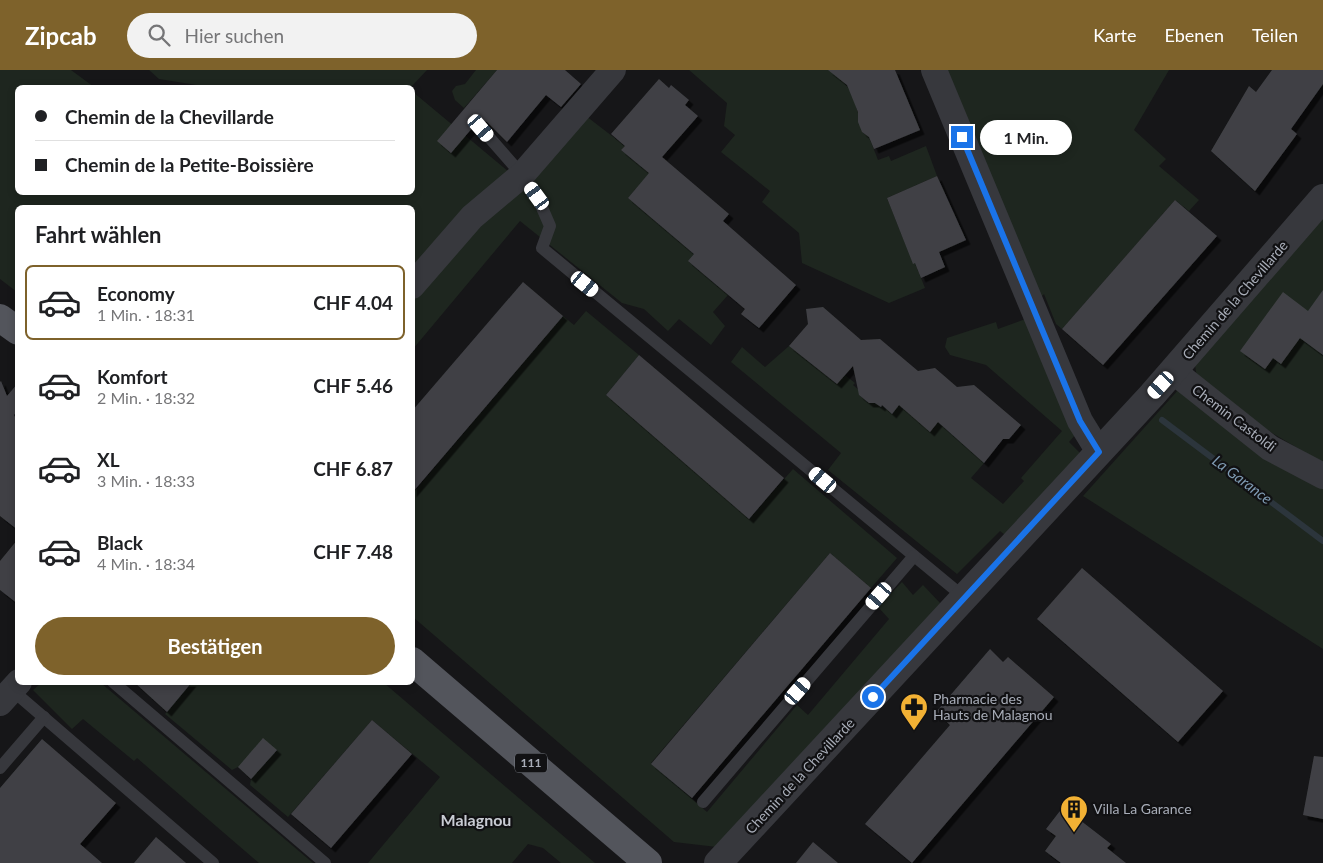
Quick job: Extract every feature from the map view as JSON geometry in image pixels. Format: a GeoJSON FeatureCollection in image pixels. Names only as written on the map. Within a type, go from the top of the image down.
{"type":"FeatureCollection","features":[{"type":"Feature","properties":{"kind":"main road"},"geometry":{"type":"LineString","coordinates":[[0,318],[15,329]]}},
{"type":"Feature","properties":{"kind":"main road","name":"111"},"geometry":{"type":"LineString","coordinates":[[415,665],[648,863]]}},
{"type":"Feature","properties":{"kind":"street"},"geometry":{"type":"LineString","coordinates":[[415,283],[472,217],[522,175],[612,70]]}},
{"type":"Feature","properties":{"kind":"street"},"geometry":{"type":"LineString","coordinates":[[934,70],[1080,421],[1099,452]]}},
{"type":"Feature","properties":{"kind":"street","name":"Chemin de la Chevillarde"},"geometry":{"type":"LineString","coordinates":[[718,863],[1173,371],[1323,198]]}},
{"type":"Feature","properties":{"kind":"street","name":"Chemin Castoldi"},"geometry":{"type":"LineString","coordinates":[[1173,371],[1270,448],[1323,476]]}},
{"type":"Feature","properties":{"kind":"lane"},"geometry":{"type":"LineString","coordinates":[[481,128],[522,175],[537,196],[550,226],[542,248],[965,598]]}},
{"type":"Feature","properties":{"kind":"lane"},"geometry":{"type":"LineString","coordinates":[[703,802],[914,556]]}},
{"type":"Feature","properties":{"kind":"lane"},"geometry":{"type":"LineString","coordinates":[[117,685],[325,863]]}},
{"type":"Feature","properties":{"kind":"lane"},"geometry":{"type":"LineString","coordinates":[[10,692],[44,717],[213,863]]}},
{"type":"Feature","properties":{"kind":"lane"},"geometry":{"type":"LineString","coordinates":[[0,768],[44,717]]}},
{"type":"Feature","properties":{"kind":"shaded area"},"geometry":{"type":"Polygon","coordinates":[[[0,70],[71,70],[91,85],[15,85],[15,195],[415,195],[415,94],[509,172],[415,271],[415,205],[15,205],[15,290],[0,279],[0,70]]]}},
{"type":"Feature","properties":{"kind":"shaded area"},"geometry":{"type":"Polygon","coordinates":[[[149,70],[427,70],[413,85],[196,85],[159,79],[149,70]]]}},
{"type":"Feature","properties":{"kind":"shaded area"},"geometry":{"type":"Polygon","coordinates":[[[476,70],[497,70],[464,108],[455,100],[452,91],[456,86],[465,84],[476,70]]]}},
{"type":"Feature","properties":{"kind":"shaded area"},"geometry":{"type":"Polygon","coordinates":[[[689,70],[837,70],[853,97],[862,132],[869,137],[878,160],[889,156],[891,161],[926,146],[937,176],[887,198],[925,288],[889,303],[802,263],[799,233],[762,202],[770,191],[721,152],[735,135],[724,126],[727,103],[689,70]]]}},
{"type":"Feature","properties":{"kind":"shaded area"},"geometry":{"type":"Polygon","coordinates":[[[943,70],[1169,70],[1134,130],[1166,159],[1159,166],[1199,200],[1189,211],[1175,200],[1062,329],[1056,324],[1044,294],[1039,299],[943,70]]]}},
{"type":"Feature","properties":{"kind":"shaded area"},"geometry":{"type":"Polygon","coordinates":[[[586,116],[625,146],[621,150],[638,164],[653,169],[628,198],[694,254],[689,262],[728,295],[713,312],[725,326],[711,345],[679,319],[668,331],[644,309],[622,303],[520,221],[415,347],[415,297],[468,235],[586,116]]]}},
{"type":"Feature","properties":{"kind":"shaded area"},"geometry":{"type":"Polygon","coordinates":[[[1323,217],[1323,463],[1252,421],[1197,378],[1195,365],[1323,217]]]}},
{"type":"Feature","properties":{"kind":"shaded area"},"geometry":{"type":"Polygon","coordinates":[[[586,311],[639,355],[606,395],[749,519],[793,469],[897,558],[871,588],[830,553],[651,763],[707,812],[797,705],[808,715],[889,619],[878,607],[902,582],[913,595],[923,585],[941,604],[717,847],[674,842],[415,619],[415,491],[563,316],[574,325],[586,311]]]}},
{"type":"Feature","properties":{"kind":"shaded area"},"geometry":{"type":"Polygon","coordinates":[[[1028,318],[1076,434],[1069,442],[1080,453],[1005,535],[1000,531],[957,574],[828,470],[841,453],[731,362],[742,347],[765,367],[789,346],[837,384],[845,375],[855,383],[853,385],[860,391],[859,395],[869,403],[874,401],[892,414],[899,405],[930,431],[938,422],[984,463],[971,478],[1003,504],[1024,481],[1021,478],[1062,431],[986,365],[950,355],[945,347],[947,338],[996,322],[998,329],[1028,318]]]}},
{"type":"Feature","properties":{"kind":"shaded area"},"geometry":{"type":"Polygon","coordinates":[[[1179,389],[1323,486],[1323,649],[1083,496],[1179,389]]]}},
{"type":"Feature","properties":{"kind":"shaded area"},"geometry":{"type":"Polygon","coordinates":[[[39,685],[103,685],[313,863],[259,863],[137,758],[134,761],[83,719],[72,729],[33,690],[39,685]]]}},
{"type":"Feature","properties":{"kind":"shaded area"},"geometry":{"type":"Polygon","coordinates":[[[190,685],[386,685],[595,863],[561,863],[543,848],[528,844],[512,863],[368,863],[440,777],[372,720],[288,817],[250,785],[251,779],[238,767],[232,770],[165,714],[190,685]]]}},
{"type":"Feature","properties":{"kind":"building"},"geometry":{"type":"Polygon","coordinates":[[[497,70],[565,70],[581,84],[561,107],[546,95],[507,142],[487,122],[479,120],[451,153],[437,141],[497,70]]]}},
{"type":"Feature","properties":{"kind":"building"},"geometry":{"type":"Polygon","coordinates":[[[828,70],[895,70],[920,130],[874,149],[869,137],[862,132],[858,122],[858,112],[847,85],[828,70]]]}},
{"type":"Feature","properties":{"kind":"building"},"geometry":{"type":"Polygon","coordinates":[[[1272,70],[1323,70],[1323,84],[1291,129],[1297,134],[1255,191],[1211,151],[1249,86],[1256,92],[1272,70]]]}},
{"type":"Feature","properties":{"kind":"building"},"geometry":{"type":"Polygon","coordinates":[[[659,79],[669,88],[671,85],[689,100],[685,105],[698,116],[662,157],[729,214],[723,221],[796,285],[759,328],[741,314],[745,309],[688,261],[694,254],[628,198],[649,173],[621,150],[625,146],[611,134],[659,79]]]}},
{"type":"Feature","properties":{"kind":"building"},"geometry":{"type":"Polygon","coordinates":[[[937,176],[966,240],[939,252],[945,267],[921,278],[915,263],[913,264],[887,198],[937,176]]]}},
{"type":"Feature","properties":{"kind":"building"},"geometry":{"type":"Polygon","coordinates":[[[1175,200],[1217,236],[1103,365],[1062,329],[1175,200]]]}},
{"type":"Feature","properties":{"kind":"building"},"geometry":{"type":"Polygon","coordinates":[[[523,282],[563,316],[415,489],[415,408],[523,282]]]}},
{"type":"Feature","properties":{"kind":"building"},"geometry":{"type":"Polygon","coordinates":[[[1323,290],[1323,355],[1300,338],[1281,364],[1273,358],[1265,369],[1240,351],[1283,292],[1308,311],[1323,290]]]}},
{"type":"Feature","properties":{"kind":"building"},"geometry":{"type":"Polygon","coordinates":[[[823,307],[861,340],[880,339],[918,371],[935,368],[957,387],[974,385],[1021,425],[1009,439],[1003,439],[984,463],[938,422],[930,432],[899,405],[892,414],[882,405],[881,407],[875,403],[869,403],[859,395],[853,366],[837,384],[789,346],[808,324],[806,309],[823,307]]]}},
{"type":"Feature","properties":{"kind":"building"},"geometry":{"type":"Polygon","coordinates":[[[639,355],[784,478],[749,519],[606,395],[639,355]]]}},
{"type":"Feature","properties":{"kind":"building"},"geometry":{"type":"Polygon","coordinates":[[[0,382],[7,396],[15,387],[15,528],[0,516],[0,382]]]}},
{"type":"Feature","properties":{"kind":"building"},"geometry":{"type":"Polygon","coordinates":[[[15,543],[15,602],[0,590],[0,561],[15,543]]]}},
{"type":"Feature","properties":{"kind":"building"},"geometry":{"type":"Polygon","coordinates":[[[830,553],[871,588],[692,798],[651,764],[830,553]]]}},
{"type":"Feature","properties":{"kind":"building"},"geometry":{"type":"Polygon","coordinates":[[[1082,568],[1223,691],[1178,742],[1037,619],[1082,568]]]}},
{"type":"Feature","properties":{"kind":"building"},"geometry":{"type":"Polygon","coordinates":[[[990,649],[1003,662],[1008,657],[1054,697],[912,863],[865,824],[950,725],[936,712],[990,649]]]}},
{"type":"Feature","properties":{"kind":"building"},"geometry":{"type":"Polygon","coordinates":[[[137,685],[190,685],[167,712],[137,685]]]}},
{"type":"Feature","properties":{"kind":"building"},"geometry":{"type":"Polygon","coordinates":[[[372,720],[412,754],[331,848],[291,814],[372,720]]]}},
{"type":"Feature","properties":{"kind":"building"},"geometry":{"type":"Polygon","coordinates":[[[263,738],[277,750],[251,779],[238,767],[263,738]]]}},
{"type":"Feature","properties":{"kind":"building"},"geometry":{"type":"Polygon","coordinates":[[[42,739],[116,803],[80,844],[102,863],[0,863],[0,788],[42,739]]]}},
{"type":"Feature","properties":{"kind":"building"},"geometry":{"type":"Polygon","coordinates":[[[1314,756],[1323,757],[1323,819],[1303,815],[1314,756]]]}},
{"type":"Feature","properties":{"kind":"building","name":"Villa La Garance"},"geometry":{"type":"Polygon","coordinates":[[[1063,807],[1111,844],[1107,848],[1126,863],[1061,863],[1045,851],[1056,836],[1046,829],[1063,807]]]}},
{"type":"Feature","properties":{"kind":"building"},"geometry":{"type":"Polygon","coordinates":[[[156,837],[186,863],[134,863],[156,837]]]}},
{"type":"Feature","properties":{"kind":"building"},"geometry":{"type":"Polygon","coordinates":[[[813,842],[838,863],[796,863],[813,842]]]}},
{"type":"Feature","properties":{"kind":"waterway","name":"La Garance"},"geometry":{"type":"LineString","coordinates":[[1162,420],[1323,541]]}},
{"type":"Feature","properties":{"kind":"place","name":"Pharmacie des Hauts de Malagnou"},"geometry":{"type":"Point","coordinates":[914,731]}},
{"type":"Feature","properties":{"kind":"place","name":"Villa La Garance"},"geometry":{"type":"Point","coordinates":[1074,833]}},
{"type":"Feature","properties":{"kind":"district","name":"Malagnou"},"geometry":{"type":"Point","coordinates":[476,820]}},
{"type":"Feature","properties":{"kind":"route"},"geometry":{"type":"LineString","coordinates":[[873,697],[1099,452],[1080,421],[962,137]]}}]}
